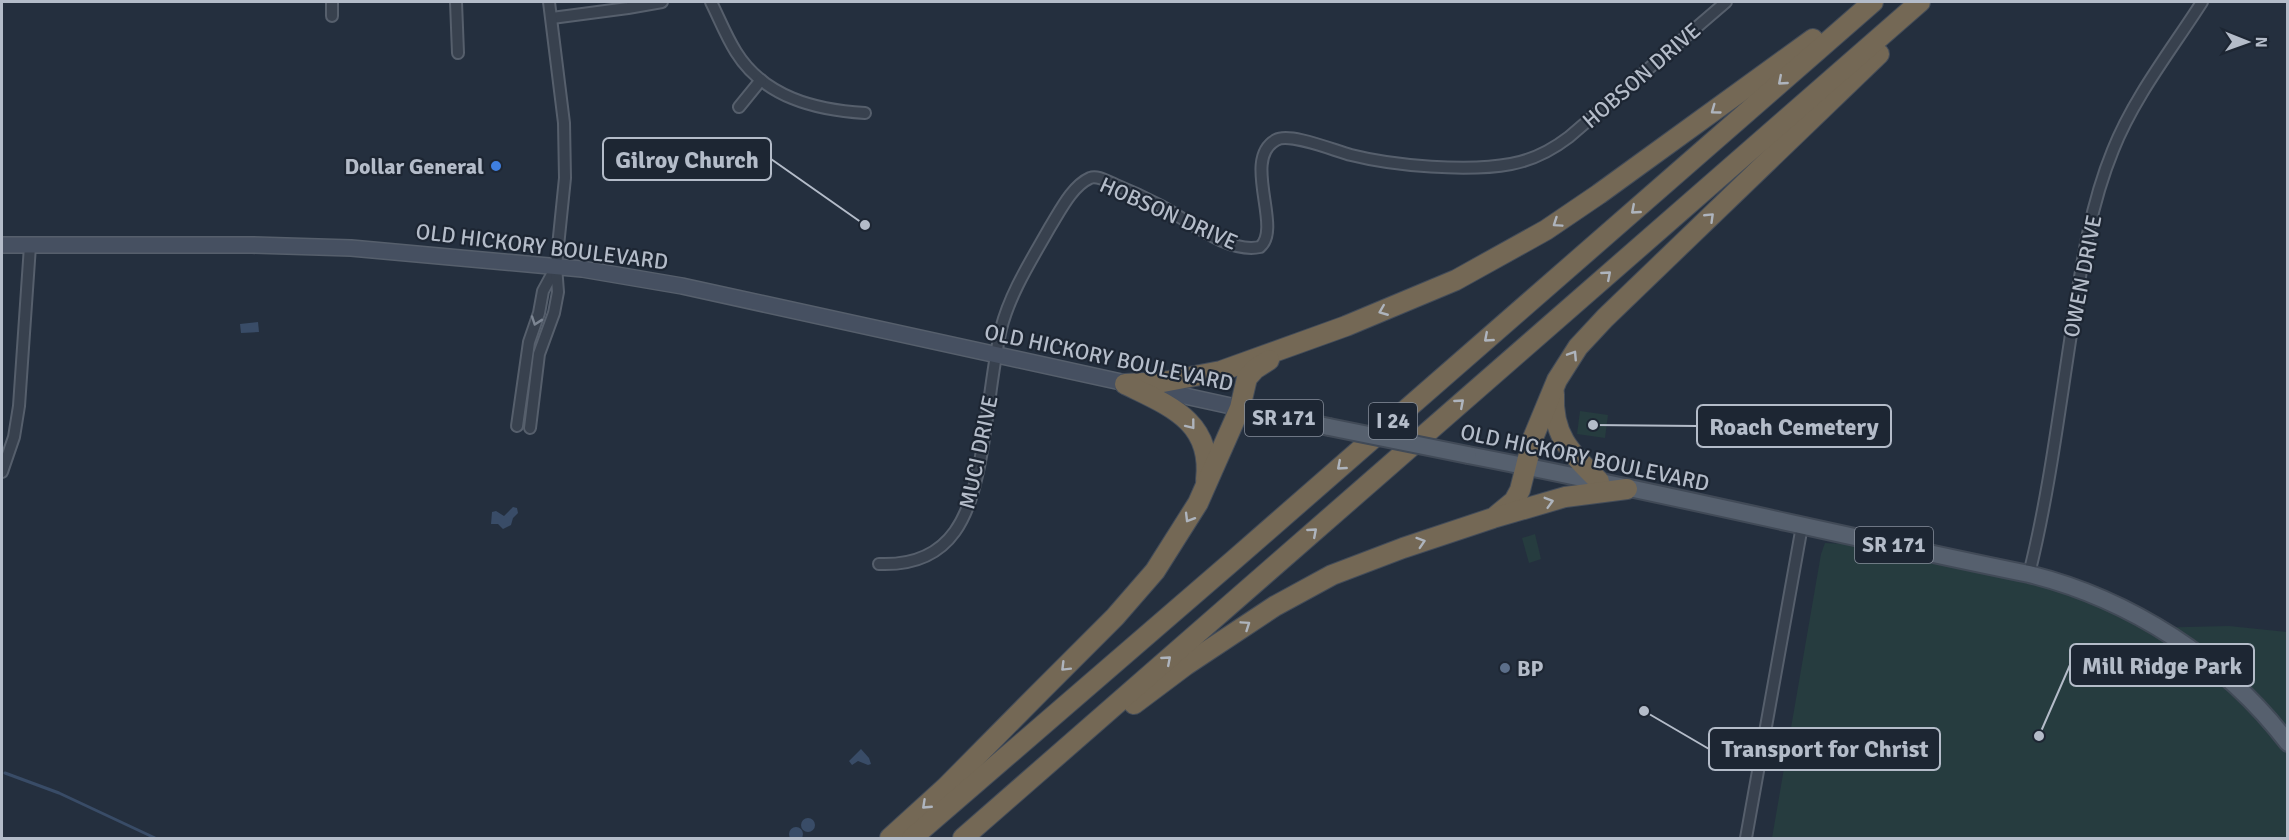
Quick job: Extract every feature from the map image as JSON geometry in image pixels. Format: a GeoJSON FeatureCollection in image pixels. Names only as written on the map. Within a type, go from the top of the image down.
{"type":"FeatureCollection","features":[{"type":"Feature","properties":{"kind":"highway"},"geometry":{"type":"LineString","coordinates":[[890,838],[968,765],[1132,598],[1167,553],[1203,492],[1240,408],[1245,382],[1255,369],[1346,326],[1456,280],[1546,230],[1865,2]]}},
{"type":"Feature","properties":{"kind":"highway","name":"I 24"},"geometry":{"type":"LineString","coordinates":[[912,838],[1873,2]]}},
{"type":"Feature","properties":{"kind":"highway","name":"I 24"},"geometry":{"type":"LineString","coordinates":[[963,838],[1920,2]]}},
{"type":"Feature","properties":{"kind":"highway"},"geometry":{"type":"LineString","coordinates":[[1492,518],[1514,501],[1520,490],[1533,438],[1557,380],[1578,347],[1605,318],[1933,2]]}},
{"type":"Feature","properties":{"kind":"highway"},"geometry":{"type":"LineString","coordinates":[[1125,384],[1163,382],[1212,373],[1346,326]]}},
{"type":"Feature","properties":{"kind":"highway"},"geometry":{"type":"LineString","coordinates":[[1557,380],[1553,410],[1559,434],[1571,452],[1599,481]]}},
{"type":"Feature","properties":{"kind":"highway"},"geometry":{"type":"LineString","coordinates":[[1125,384],[1171,406],[1191,424],[1202,442],[1206,456],[1207,476],[1203,492]]}},
{"type":"Feature","properties":{"kind":"highway"},"geometry":{"type":"LineString","coordinates":[[1012,795],[1186,665],[1275,606],[1332,575],[1492,518],[1565,497],[1627,489]]}},
{"type":"Feature","properties":{"kind":"main road","name":"OLD HICKORY BOULEVARD"},"geometry":{"type":"LineString","coordinates":[[2,245],[240,244],[351,248],[556,266],[682,286],[997,357],[1599,481],[1627,489],[2030,574],[2065,584],[2106,601],[2173,637],[2203,658],[2238,688],[2288,743]]}},
{"type":"Feature","properties":{"kind":"street"},"geometry":{"type":"LineString","coordinates":[[332,2],[332,16]]}},
{"type":"Feature","properties":{"kind":"street"},"geometry":{"type":"LineString","coordinates":[[456,2],[458,53]]}},
{"type":"Feature","properties":{"kind":"street"},"geometry":{"type":"LineString","coordinates":[[530,428],[540,354],[556,302],[556,266],[564,199],[566,147],[549,2]]}},
{"type":"Feature","properties":{"kind":"street"},"geometry":{"type":"LineString","coordinates":[[552,18],[628,9],[662,2]]}},
{"type":"Feature","properties":{"kind":"street"},"geometry":{"type":"LineString","coordinates":[[711,2],[736,53],[761,80],[783,95],[812,106],[835,111],[865,113]]}},
{"type":"Feature","properties":{"kind":"street","name":"HOBSON DRIVE"},"geometry":{"type":"LineString","coordinates":[[997,357],[1003,322],[1027,267],[1070,196],[1090,178],[1100,178],[1131,191],[1229,243],[1248,248],[1260,248],[1267,232],[1262,189],[1263,161],[1268,147],[1278,139],[1291,138],[1360,158],[1394,163],[1482,166],[1524,161],[1548,152],[1569,137],[1726,2]]}},
{"type":"Feature","properties":{"kind":"street","name":"OWEN DRIVE"},"geometry":{"type":"LineString","coordinates":[[2030,574],[2045,511],[2078,279],[2098,193],[2114,147],[2130,115],[2202,2]]}},
{"type":"Feature","properties":{"kind":"street"},"geometry":{"type":"LineString","coordinates":[[739,107],[761,80]]}},
{"type":"Feature","properties":{"kind":"street"},"geometry":{"type":"LineString","coordinates":[[2,472],[14,437],[19,406],[30,246]]}},
{"type":"Feature","properties":{"kind":"street"},"geometry":{"type":"LineString","coordinates":[[517,426],[529,342],[539,313],[543,291],[556,266]]}},
{"type":"Feature","properties":{"kind":"street","name":"MUCI DRIVE"},"geometry":{"type":"LineString","coordinates":[[879,564],[908,562],[934,551],[953,535],[963,520],[971,503],[976,483],[997,357]]}},
{"type":"Feature","properties":{"kind":"street"},"geometry":{"type":"LineString","coordinates":[[1746,838],[1802,526]]}},
{"type":"Feature","properties":{"kind":"green space"},"geometry":{"type":"Polygon","coordinates":[[[1580,411],[1608,415],[1605,438],[1577,434],[1580,411]]]}},
{"type":"Feature","properties":{"kind":"green space"},"geometry":{"type":"Polygon","coordinates":[[[1535,534],[1541,559],[1529,563],[1522,538],[1535,534]]]}},
{"type":"Feature","properties":{"kind":"green space"},"geometry":{"type":"Polygon","coordinates":[[[1825,543],[1845,544],[2014,578],[2066,591],[2146,628],[2229,626],[2287,632],[2287,838],[1772,838],[1821,554],[1825,543]]]}},
{"type":"Feature","properties":{"kind":"water"},"geometry":{"type":"Polygon","coordinates":[[[258,322],[259,332],[241,333],[240,324],[258,322]]]}},
{"type":"Feature","properties":{"kind":"water"},"geometry":{"type":"Polygon","coordinates":[[[513,507],[517,508],[518,513],[511,525],[503,529],[498,524],[491,524],[492,512],[496,511],[504,516],[513,507]]]}},
{"type":"Feature","properties":{"kind":"water"},"geometry":{"type":"Polygon","coordinates":[[[861,749],[871,764],[858,761],[852,765],[849,761],[861,749]]]}},
{"type":"Feature","properties":{"kind":"water"},"geometry":{"type":"Polygon","coordinates":[[[808,818],[813,820],[815,825],[813,830],[808,832],[803,830],[801,825],[803,820],[808,818]]]}},
{"type":"Feature","properties":{"kind":"water"},"geometry":{"type":"Polygon","coordinates":[[[796,827],[801,829],[803,834],[801,839],[796,841],[791,839],[789,834],[791,829],[796,827]]]}},
{"type":"Feature","properties":{"kind":"waterway"},"geometry":{"type":"LineString","coordinates":[[5,773],[59,793],[155,838]]}},
{"type":"Feature","properties":{"kind":"place","name":"Dollar General"},"geometry":{"type":"Point","coordinates":[496,166]}},
{"type":"Feature","properties":{"kind":"place","name":"Gilroy Church"},"geometry":{"type":"Point","coordinates":[865,225]}},
{"type":"Feature","properties":{"kind":"place","name":"Roach Cemetery"},"geometry":{"type":"Point","coordinates":[1593,425]}},
{"type":"Feature","properties":{"kind":"place","name":"BP"},"geometry":{"type":"Point","coordinates":[1505,668]}},
{"type":"Feature","properties":{"kind":"place","name":"Transport for Christ"},"geometry":{"type":"Point","coordinates":[1644,711]}},
{"type":"Feature","properties":{"kind":"place","name":"Mill Ridge Park"},"geometry":{"type":"Point","coordinates":[2039,736]}}]}
